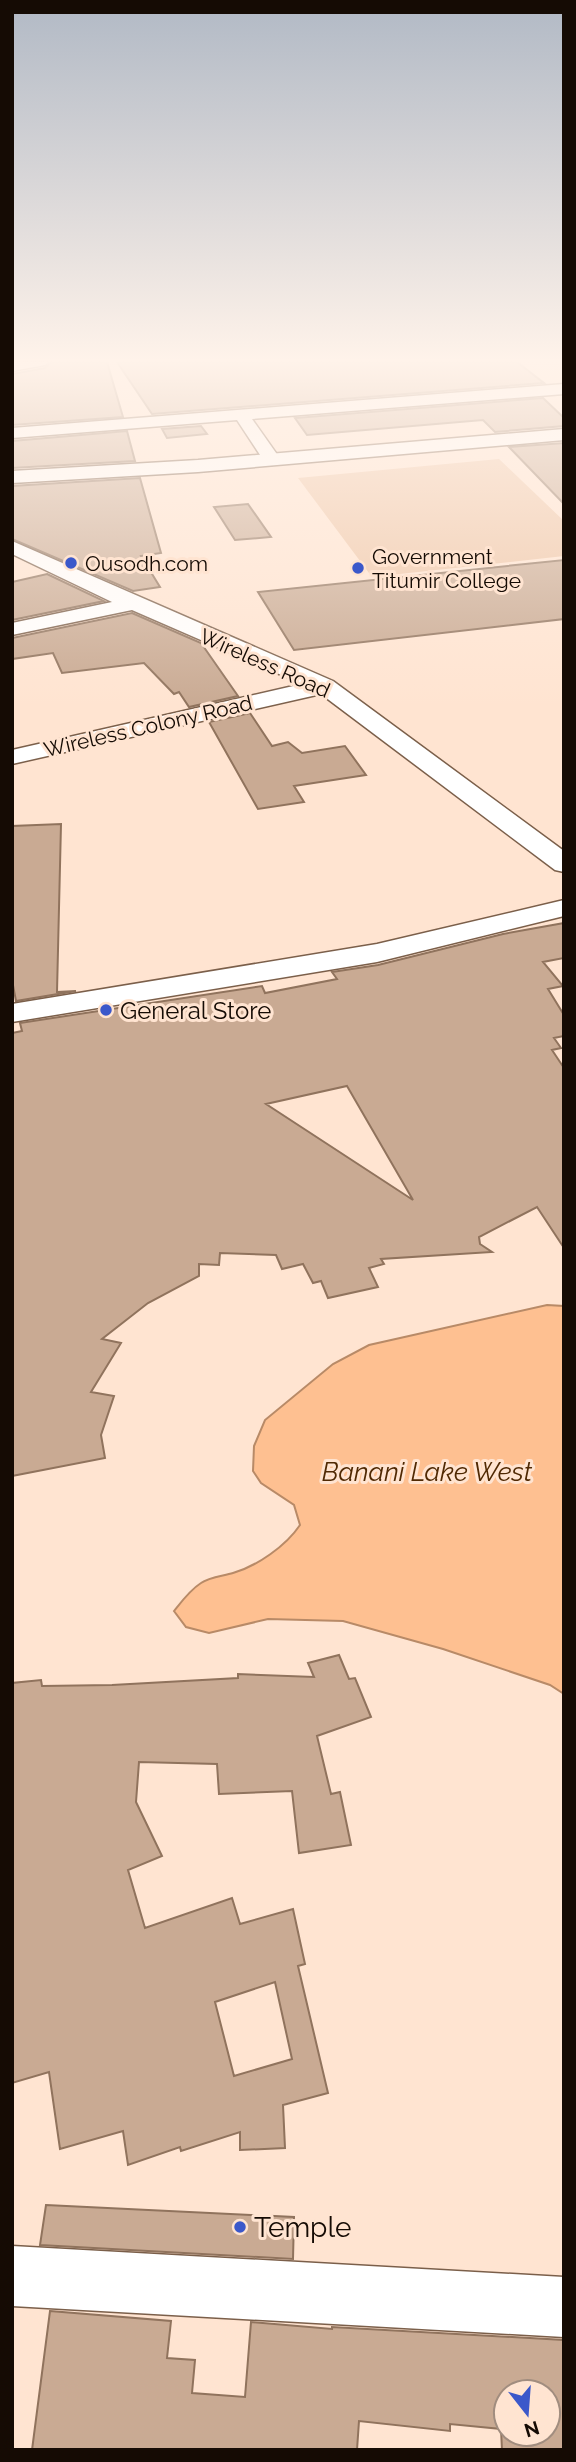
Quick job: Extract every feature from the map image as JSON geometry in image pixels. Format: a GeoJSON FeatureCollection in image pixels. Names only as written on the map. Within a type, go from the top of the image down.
{"type":"FeatureCollection","features":[{"type":"Feature","properties":{"kind":"street","name":"Wireless Road"},"geometry":{"type":"LineString","coordinates":[[12,547],[134,604],[325,686],[564,864]]}},
{"type":"Feature","properties":{"kind":"street"},"geometry":{"type":"LineString","coordinates":[[12,629],[134,604]]}},
{"type":"Feature","properties":{"kind":"street","name":"Wireless Colony Road"},"geometry":{"type":"LineString","coordinates":[[12,757],[325,686]]}},
{"type":"Feature","properties":{"kind":"street"},"geometry":{"type":"LineString","coordinates":[[12,1013],[377,953],[564,908]]}},
{"type":"Feature","properties":{"kind":"street"},"geometry":{"type":"LineString","coordinates":[[12,2276],[564,2307]]}},
{"type":"Feature","properties":{"kind":"shaded area"},"geometry":{"type":"Polygon","coordinates":[[[518,477],[564,521],[564,556],[372,577],[298,478],[518,477]]]}},
{"type":"Feature","properties":{"kind":"water","name":"Banani Lake West"},"geometry":{"type":"Polygon","coordinates":[[[547,1305],[564,1306],[564,1694],[550,1685],[443,1649],[343,1621],[268,1619],[209,1633],[186,1627],[174,1611],[193,1589],[208,1579],[242,1570],[261,1560],[279,1548],[300,1525],[294,1505],[261,1483],[253,1471],[254,1446],[265,1420],[333,1364],[369,1345],[547,1305]]]}},
{"type":"Feature","properties":{"kind":"building"},"geometry":{"type":"Polygon","coordinates":[[[538,477],[564,477],[564,504],[538,477]]]}},
{"type":"Feature","properties":{"kind":"building"},"geometry":{"type":"Polygon","coordinates":[[[140,478],[161,553],[141,556],[160,587],[133,591],[12,539],[12,486],[140,478]]]}},
{"type":"Feature","properties":{"kind":"building"},"geometry":{"type":"Polygon","coordinates":[[[248,504],[271,537],[235,540],[214,507],[248,504]]]}},
{"type":"Feature","properties":{"kind":"building"},"geometry":{"type":"Polygon","coordinates":[[[564,560],[564,619],[294,650],[258,592],[564,560]]]}},
{"type":"Feature","properties":{"kind":"building"},"geometry":{"type":"Polygon","coordinates":[[[47,574],[104,601],[12,620],[12,582],[47,574]]]}},
{"type":"Feature","properties":{"kind":"building"},"geometry":{"type":"Polygon","coordinates":[[[132,613],[201,643],[238,696],[189,707],[179,692],[174,694],[144,663],[62,673],[53,653],[12,659],[12,638],[132,613]]]}},
{"type":"Feature","properties":{"kind":"building"},"geometry":{"type":"Polygon","coordinates":[[[250,713],[272,746],[288,742],[302,753],[345,746],[366,775],[294,786],[304,802],[258,809],[209,722],[250,713]]]}},
{"type":"Feature","properties":{"kind":"building"},"geometry":{"type":"Polygon","coordinates":[[[61,824],[57,992],[76,991],[16,1001],[12,980],[12,826],[61,824]]]}},
{"type":"Feature","properties":{"kind":"building"},"geometry":{"type":"Polygon","coordinates":[[[564,923],[564,958],[543,962],[563,986],[548,989],[564,1015],[564,1036],[554,1038],[561,1048],[552,1050],[564,1068],[564,1248],[537,1207],[479,1237],[480,1244],[492,1252],[381,1259],[384,1264],[369,1268],[378,1287],[328,1298],[321,1281],[313,1283],[303,1264],[282,1269],[276,1255],[220,1253],[219,1265],[199,1264],[199,1276],[148,1303],[102,1339],[121,1343],[91,1392],[114,1396],[101,1435],[105,1458],[12,1476],[12,1033],[22,1031],[20,1023],[262,986],[265,993],[337,979],[332,972],[378,965],[503,934],[564,923]],[[347,1086],[266,1104],[413,1200],[347,1086]]]}},
{"type":"Feature","properties":{"kind":"building"},"geometry":{"type":"Polygon","coordinates":[[[339,1655],[349,1679],[355,1678],[371,1717],[317,1736],[331,1794],[340,1792],[351,1845],[299,1853],[292,1791],[219,1794],[217,1764],[139,1762],[136,1802],[162,1856],[128,1870],[145,1928],[232,1898],[240,1924],[293,1909],[305,1964],[298,1966],[328,2093],[283,2105],[285,2148],[240,2150],[240,2132],[181,2151],[180,2147],[128,2165],[123,2131],[60,2149],[49,2072],[12,2083],[12,1683],[41,1680],[42,1686],[112,1685],[238,1678],[238,1674],[314,1677],[308,1663],[339,1655]],[[275,1982],[215,2002],[234,2076],[292,2059],[275,1982]]]}},
{"type":"Feature","properties":{"kind":"building"},"geometry":{"type":"Polygon","coordinates":[[[46,2205],[294,2217],[293,2259],[40,2245],[46,2205]]]}},
{"type":"Feature","properties":{"kind":"building"},"geometry":{"type":"Polygon","coordinates":[[[50,2311],[171,2321],[167,2358],[195,2360],[192,2393],[245,2397],[251,2322],[332,2329],[564,2340],[564,2450],[502,2448],[562,2448],[562,2378],[492,2378],[492,2428],[450,2424],[450,2431],[359,2421],[357,2450],[32,2450],[50,2311]]]}},
{"type":"Feature","properties":{"kind":"place","name":"Ousodh.com"},"geometry":{"type":"Point","coordinates":[71,563]}},
{"type":"Feature","properties":{"kind":"place","name":"Government Titumir College"},"geometry":{"type":"Point","coordinates":[358,568]}},
{"type":"Feature","properties":{"kind":"place","name":"General Store"},"geometry":{"type":"Point","coordinates":[106,1010]}},
{"type":"Feature","properties":{"kind":"place","name":"Temple"},"geometry":{"type":"Point","coordinates":[240,2227]}}]}
